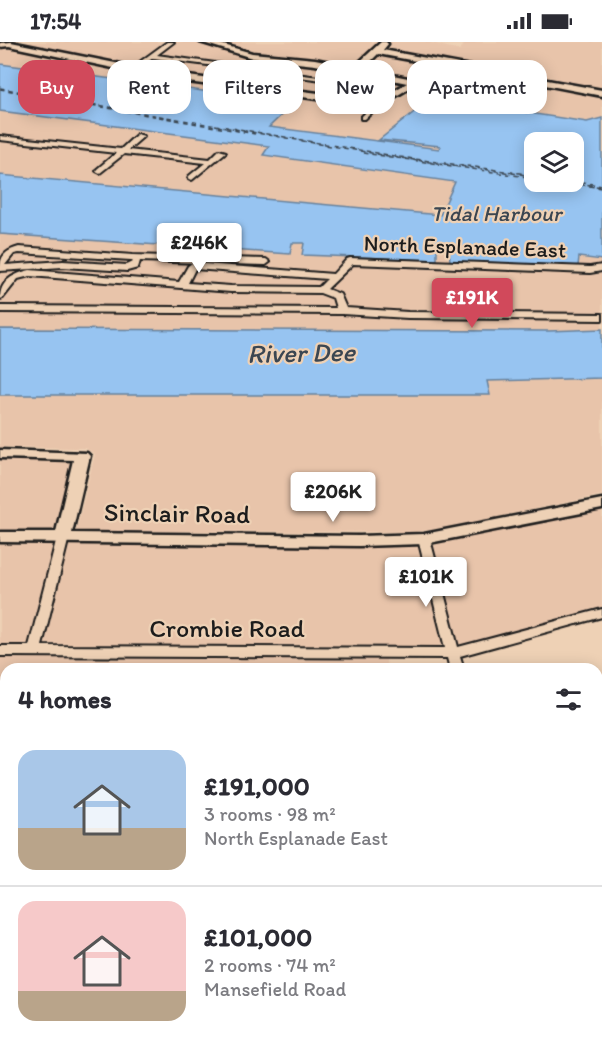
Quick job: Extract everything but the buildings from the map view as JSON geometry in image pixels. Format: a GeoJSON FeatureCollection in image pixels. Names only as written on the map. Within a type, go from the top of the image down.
{"type":"FeatureCollection","features":[{"type":"Feature","properties":{"kind":"street"},"geometry":{"type":"LineString","coordinates":[[147,60],[171,42]]}},
{"type":"Feature","properties":{"kind":"street"},"geometry":{"type":"LineString","coordinates":[[204,42],[251,55],[315,62]]}},
{"type":"Feature","properties":{"kind":"street"},"geometry":{"type":"LineString","coordinates":[[368,60],[386,42]]}},
{"type":"Feature","properties":{"kind":"street"},"geometry":{"type":"LineString","coordinates":[[6,44],[107,65]]}},
{"type":"Feature","properties":{"kind":"street"},"geometry":{"type":"LineString","coordinates":[[377,51],[423,60]]}},
{"type":"Feature","properties":{"kind":"street"},"geometry":{"type":"LineString","coordinates":[[153,56],[203,63]]}},
{"type":"Feature","properties":{"kind":"street"},"geometry":{"type":"LineString","coordinates":[[547,83],[602,93]]}},
{"type":"Feature","properties":{"kind":"street"},"geometry":{"type":"LineString","coordinates":[[363,118],[367,114]]}},
{"type":"Feature","properties":{"kind":"street"},"geometry":{"type":"LineString","coordinates":[[100,171],[140,136]]}},
{"type":"Feature","properties":{"kind":"street"},"geometry":{"type":"LineString","coordinates":[[0,138],[210,161]]}},
{"type":"Feature","properties":{"kind":"street"},"geometry":{"type":"LineString","coordinates":[[192,178],[222,152]]}},
{"type":"Feature","properties":{"kind":"street"},"geometry":{"type":"LineString","coordinates":[[0,267],[11,252],[19,250],[133,258],[266,262]]}},
{"type":"Feature","properties":{"kind":"street"},"geometry":{"type":"LineString","coordinates":[[0,267],[63,264],[131,268],[137,262],[133,258]]}},
{"type":"Feature","properties":{"kind":"street","name":"North Esplanade East"},"geometry":{"type":"LineString","coordinates":[[321,290],[349,265],[350,261],[590,270],[602,268]]}},
{"type":"Feature","properties":{"kind":"street"},"geometry":{"type":"LineString","coordinates":[[182,285],[192,266],[333,277]]}},
{"type":"Feature","properties":{"kind":"street"},"geometry":{"type":"LineString","coordinates":[[0,296],[15,277],[30,273],[231,289],[321,290],[337,296],[342,311]]}},
{"type":"Feature","properties":{"kind":"street"},"geometry":{"type":"LineString","coordinates":[[225,311],[231,289]]}},
{"type":"Feature","properties":{"kind":"street"},"geometry":{"type":"LineString","coordinates":[[0,309],[342,311],[408,315],[602,317]]}},
{"type":"Feature","properties":{"kind":"street"},"geometry":{"type":"LineString","coordinates":[[0,453],[75,454],[82,456],[83,459],[34,651]]}},
{"type":"Feature","properties":{"kind":"street","name":"Sinclair Road"},"geometry":{"type":"LineString","coordinates":[[0,537],[348,541],[424,539],[481,530],[602,504]]}},
{"type":"Feature","properties":{"kind":"street"},"geometry":{"type":"LineString","coordinates":[[424,539],[456,663]]}},
{"type":"Feature","properties":{"kind":"street","name":"Crombie Road"},"geometry":{"type":"LineString","coordinates":[[0,651],[453,653],[602,613]]}},
{"type":"Feature","properties":{"kind":"shaded area"},"geometry":{"type":"Polygon","coordinates":[[[0,42],[427,42],[459,50],[464,45],[455,42],[602,42],[602,91],[547,81],[547,60],[407,60],[407,79],[395,87],[395,60],[315,60],[315,75],[303,74],[303,60],[203,61],[150,54],[140,60],[107,60],[107,62],[7,45],[80,60],[18,60],[18,114],[95,114],[95,63],[107,65],[107,114],[191,114],[191,80],[203,82],[203,114],[303,114],[303,96],[315,97],[315,114],[395,114],[395,101],[407,94],[407,114],[547,114],[547,86],[602,96],[602,495],[441,529],[409,532],[76,531],[95,454],[85,448],[0,447],[0,42]]]}},
{"type":"Feature","properties":{"kind":"shaded area"},"geometry":{"type":"Polygon","coordinates":[[[191,63],[203,64],[203,79],[191,77],[191,63]]]}},
{"type":"Feature","properties":{"kind":"shaded area"},"geometry":{"type":"Polygon","coordinates":[[[303,78],[315,79],[315,94],[303,92],[303,78]]]}},
{"type":"Feature","properties":{"kind":"shaded area"},"geometry":{"type":"Polygon","coordinates":[[[0,457],[75,457],[51,543],[276,546],[433,545],[602,508],[602,613],[453,653],[385,653],[386,663],[0,663],[0,457]]]}},
{"type":"Feature","properties":{"kind":"water"},"geometry":{"type":"Polygon","coordinates":[[[0,64],[18,66],[18,113],[0,111],[0,64]]]}},
{"type":"Feature","properties":{"kind":"water","name":"Tidal Harbour"},"geometry":{"type":"Polygon","coordinates":[[[95,77],[107,78],[107,114],[191,114],[191,89],[203,91],[203,114],[283,114],[269,127],[439,149],[440,146],[379,140],[412,114],[535,114],[587,122],[602,118],[602,260],[579,257],[578,266],[450,261],[449,249],[437,249],[437,260],[302,255],[304,243],[292,243],[290,254],[0,234],[0,175],[440,215],[455,182],[263,155],[269,146],[23,114],[95,114],[95,77]]]}},
{"type":"Feature","properties":{"kind":"water","name":"River Dee"},"geometry":{"type":"Polygon","coordinates":[[[0,329],[548,331],[602,329],[602,378],[487,381],[490,395],[0,395],[0,329]]]}},
{"type":"Feature","properties":{"kind":"ferry route"},"geometry":{"type":"LineString","coordinates":[[0,88],[400,158],[524,175]]}},
{"type":"Feature","properties":{"kind":"ferry route"},"geometry":{"type":"LineString","coordinates":[[0,89],[255,134]]}},
{"type":"Feature","properties":{"kind":"ferry route"},"geometry":{"type":"LineString","coordinates":[[215,125],[400,157],[524,174]]}},
{"type":"Feature","properties":{"kind":"ferry route"},"geometry":{"type":"LineString","coordinates":[[363,153],[524,177]]}},
{"type":"Feature","properties":{"kind":"ferry route"},"geometry":{"type":"LineString","coordinates":[[584,182],[602,186]]}},
{"type":"Feature","properties":{"kind":"ferry route"},"geometry":{"type":"LineString","coordinates":[[584,184],[602,187]]}},
{"type":"Feature","properties":{"kind":"ferry route"},"geometry":{"type":"LineString","coordinates":[[584,185],[602,188]]}}]}
